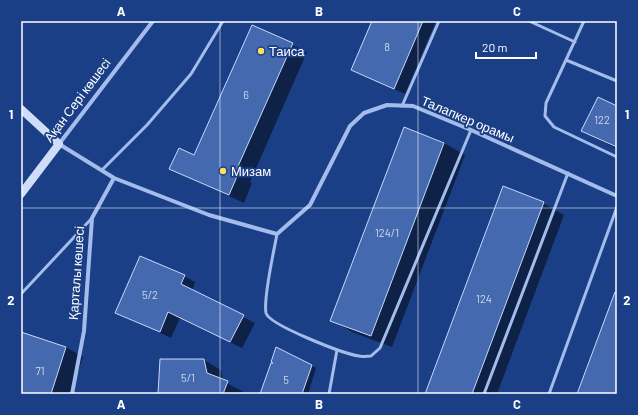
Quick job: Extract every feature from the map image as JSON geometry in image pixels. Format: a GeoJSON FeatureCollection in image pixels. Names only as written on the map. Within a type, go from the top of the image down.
{"type":"FeatureCollection","features":[{"type":"Feature","properties":{"kind":"street","name":"Ақан Сері көшесі"},"geometry":{"type":"LineString","coordinates":[[21,194],[153,21]]}},
{"type":"Feature","properties":{"kind":"street","name":"Талапкер орамы"},"geometry":{"type":"LineString","coordinates":[[277,234],[310,205],[350,126],[364,113],[387,105],[413,106],[471,130],[617,196]]}},
{"type":"Feature","properties":{"kind":"street"},"geometry":{"type":"LineString","coordinates":[[21,109],[59,144],[114,178],[210,215],[277,234]]}},
{"type":"Feature","properties":{"kind":"street","name":"Қарталы көшесі"},"geometry":{"type":"LineString","coordinates":[[72,394],[84,331],[92,218],[114,178]]}},
{"type":"Feature","properties":{"kind":"lane"},"geometry":{"type":"LineString","coordinates":[[102,170],[148,125],[191,74],[223,21]]}},
{"type":"Feature","properties":{"kind":"lane"},"geometry":{"type":"LineString","coordinates":[[402,106],[439,21]]}},
{"type":"Feature","properties":{"kind":"lane"},"geometry":{"type":"LineString","coordinates":[[529,21],[575,42]]}},
{"type":"Feature","properties":{"kind":"lane"},"geometry":{"type":"LineString","coordinates":[[584,21],[546,103],[545,116],[554,127],[617,157]]}},
{"type":"Feature","properties":{"kind":"lane"},"geometry":{"type":"LineString","coordinates":[[566,60],[617,81]]}},
{"type":"Feature","properties":{"kind":"lane"},"geometry":{"type":"LineString","coordinates":[[277,234],[266,301],[266,314],[275,323],[337,350],[359,356],[371,356],[380,348],[471,130]]}},
{"type":"Feature","properties":{"kind":"lane"},"geometry":{"type":"LineString","coordinates":[[484,394],[568,174]]}},
{"type":"Feature","properties":{"kind":"lane"},"geometry":{"type":"LineString","coordinates":[[549,394],[617,208]]}},
{"type":"Feature","properties":{"kind":"lane"},"geometry":{"type":"LineString","coordinates":[[21,294],[92,218]]}},
{"type":"Feature","properties":{"kind":"lane"},"geometry":{"type":"LineString","coordinates":[[329,394],[337,350]]}},
{"type":"Feature","properties":{"kind":"building"},"geometry":{"type":"Polygon","coordinates":[[[372,21],[423,21],[394,89],[351,70],[372,21]]]}},
{"type":"Feature","properties":{"kind":"building"},"geometry":{"type":"Polygon","coordinates":[[[252,25],[293,43],[235,173],[238,174],[229,195],[169,169],[179,148],[194,155],[252,25]]]}},
{"type":"Feature","properties":{"kind":"building"},"geometry":{"type":"Polygon","coordinates":[[[598,97],[617,106],[617,147],[581,131],[598,97]]]}},
{"type":"Feature","properties":{"kind":"building"},"geometry":{"type":"Polygon","coordinates":[[[404,127],[444,143],[371,336],[330,321],[404,127]]]}},
{"type":"Feature","properties":{"kind":"building"},"geometry":{"type":"Polygon","coordinates":[[[503,186],[544,202],[472,394],[425,394],[503,186]]]}},
{"type":"Feature","properties":{"kind":"building"},"geometry":{"type":"Polygon","coordinates":[[[140,256],[185,275],[181,284],[244,315],[230,342],[168,312],[160,332],[115,313],[140,256]]]}},
{"type":"Feature","properties":{"kind":"building"},"geometry":{"type":"Polygon","coordinates":[[[615,292],[617,292],[617,394],[577,394],[615,292]]]}},
{"type":"Feature","properties":{"kind":"building"},"geometry":{"type":"Polygon","coordinates":[[[21,332],[66,347],[51,394],[21,394],[21,332]]]}},
{"type":"Feature","properties":{"kind":"building"},"geometry":{"type":"Polygon","coordinates":[[[276,347],[312,365],[302,394],[260,394],[271,363],[273,363],[271,362],[276,347]]]}},
{"type":"Feature","properties":{"kind":"building"},"geometry":{"type":"Polygon","coordinates":[[[160,359],[204,359],[207,373],[228,381],[223,394],[158,394],[160,359]]]}},
{"type":"Feature","properties":{"kind":"place","name":"Таиса"},"geometry":{"type":"Point","coordinates":[261,51]}},
{"type":"Feature","properties":{"kind":"place","name":"Мизам"},"geometry":{"type":"Point","coordinates":[223,171]}}]}
